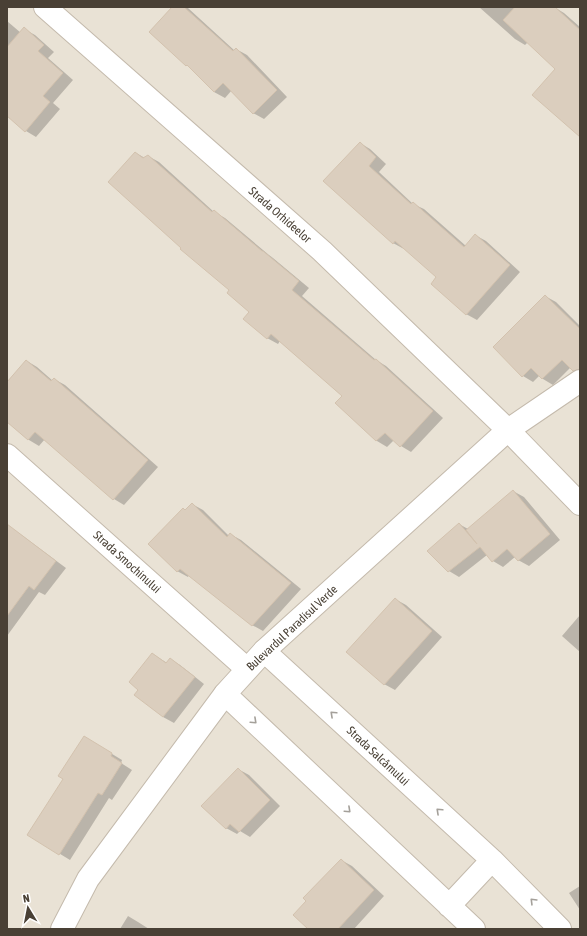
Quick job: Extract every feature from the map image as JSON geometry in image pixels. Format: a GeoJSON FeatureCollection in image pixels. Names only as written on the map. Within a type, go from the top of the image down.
{"type":"FeatureCollection","features":[{"type":"Feature","properties":{"kind":"street","name":"Strada Orhideelor"},"geometry":{"type":"LineString","coordinates":[[45,7],[322,251],[508,430],[580,504]]}},
{"type":"Feature","properties":{"kind":"street","name":"Bulevardul Paradisul Verde"},"geometry":{"type":"LineString","coordinates":[[62,929],[88,879],[225,694],[264,651],[508,430],[580,381]]}},
{"type":"Feature","properties":{"kind":"street","name":"Strada Smochinului"},"geometry":{"type":"LineString","coordinates":[[7,455],[247,669]]}},
{"type":"Feature","properties":{"kind":"street","name":"Strada Salcâmului"},"geometry":{"type":"LineString","coordinates":[[264,651],[492,860],[560,929]]}},
{"type":"Feature","properties":{"kind":"street"},"geometry":{"type":"LineString","coordinates":[[225,694],[474,929]]}},
{"type":"Feature","properties":{"kind":"street"},"geometry":{"type":"LineString","coordinates":[[449,906],[492,860]]}},
{"type":"Feature","properties":{"kind":"shaded area"},"geometry":{"type":"Polygon","coordinates":[[[7,7],[580,7],[580,929],[7,929],[7,7]]]}},
{"type":"Feature","properties":{"kind":"building"},"geometry":{"type":"Polygon","coordinates":[[[172,7],[184,7],[233,51],[236,48],[277,90],[253,114],[223,83],[214,92],[187,65],[186,66],[149,32],[172,7]]]}},
{"type":"Feature","properties":{"kind":"building"},"geometry":{"type":"Polygon","coordinates":[[[515,7],[555,7],[580,30],[580,137],[532,95],[555,69],[503,20],[515,7]]]}},
{"type":"Feature","properties":{"kind":"building"},"geometry":{"type":"Polygon","coordinates":[[[24,27],[44,45],[38,51],[63,73],[43,96],[50,102],[25,132],[7,116],[7,47],[24,27]]]}},
{"type":"Feature","properties":{"kind":"building"},"geometry":{"type":"Polygon","coordinates":[[[360,142],[376,157],[369,166],[411,204],[413,202],[464,247],[475,234],[510,265],[466,315],[431,284],[436,277],[395,241],[393,244],[323,181],[360,142]]]}},
{"type":"Feature","properties":{"kind":"building"},"geometry":{"type":"Polygon","coordinates":[[[135,152],[143,158],[148,155],[212,212],[214,210],[299,281],[292,290],[374,360],[376,359],[433,411],[400,447],[385,433],[376,441],[335,403],[342,396],[271,334],[267,339],[243,319],[249,312],[227,293],[229,290],[180,249],[181,248],[108,182],[135,152]]]}},
{"type":"Feature","properties":{"kind":"building"},"geometry":{"type":"Polygon","coordinates":[[[545,295],[580,329],[580,369],[573,371],[562,360],[542,379],[531,368],[522,377],[493,347],[545,295]]]}},
{"type":"Feature","properties":{"kind":"building"},"geometry":{"type":"Polygon","coordinates":[[[26,360],[51,381],[54,378],[148,460],[113,500],[35,432],[28,440],[7,422],[7,382],[26,360]]]}},
{"type":"Feature","properties":{"kind":"building"},"geometry":{"type":"Polygon","coordinates":[[[513,490],[550,534],[518,561],[507,549],[492,562],[480,547],[448,572],[427,551],[459,523],[477,544],[466,530],[513,490]]]}},
{"type":"Feature","properties":{"kind":"building"},"geometry":{"type":"Polygon","coordinates":[[[192,503],[227,537],[230,533],[291,583],[252,626],[180,569],[177,572],[148,544],[183,508],[185,510],[192,503]]]}},
{"type":"Feature","properties":{"kind":"building"},"geometry":{"type":"Polygon","coordinates":[[[7,524],[56,561],[34,590],[29,586],[7,616],[7,524]]]}},
{"type":"Feature","properties":{"kind":"building"},"geometry":{"type":"Polygon","coordinates":[[[395,598],[432,631],[384,685],[346,652],[395,598]]]}},
{"type":"Feature","properties":{"kind":"building"},"geometry":{"type":"Polygon","coordinates":[[[152,653],[166,663],[170,658],[195,677],[163,717],[134,695],[138,690],[129,682],[152,653]]]}},
{"type":"Feature","properties":{"kind":"building"},"geometry":{"type":"Polygon","coordinates":[[[84,736],[112,753],[111,756],[122,763],[102,795],[98,793],[59,855],[27,835],[63,779],[58,776],[84,736]]]}},
{"type":"Feature","properties":{"kind":"building"},"geometry":{"type":"Polygon","coordinates":[[[238,768],[270,800],[239,832],[230,824],[226,829],[201,806],[238,768]]]}},
{"type":"Feature","properties":{"kind":"building"},"geometry":{"type":"Polygon","coordinates":[[[341,859],[374,890],[338,929],[308,929],[293,915],[306,901],[303,898],[341,859]]]}}]}
